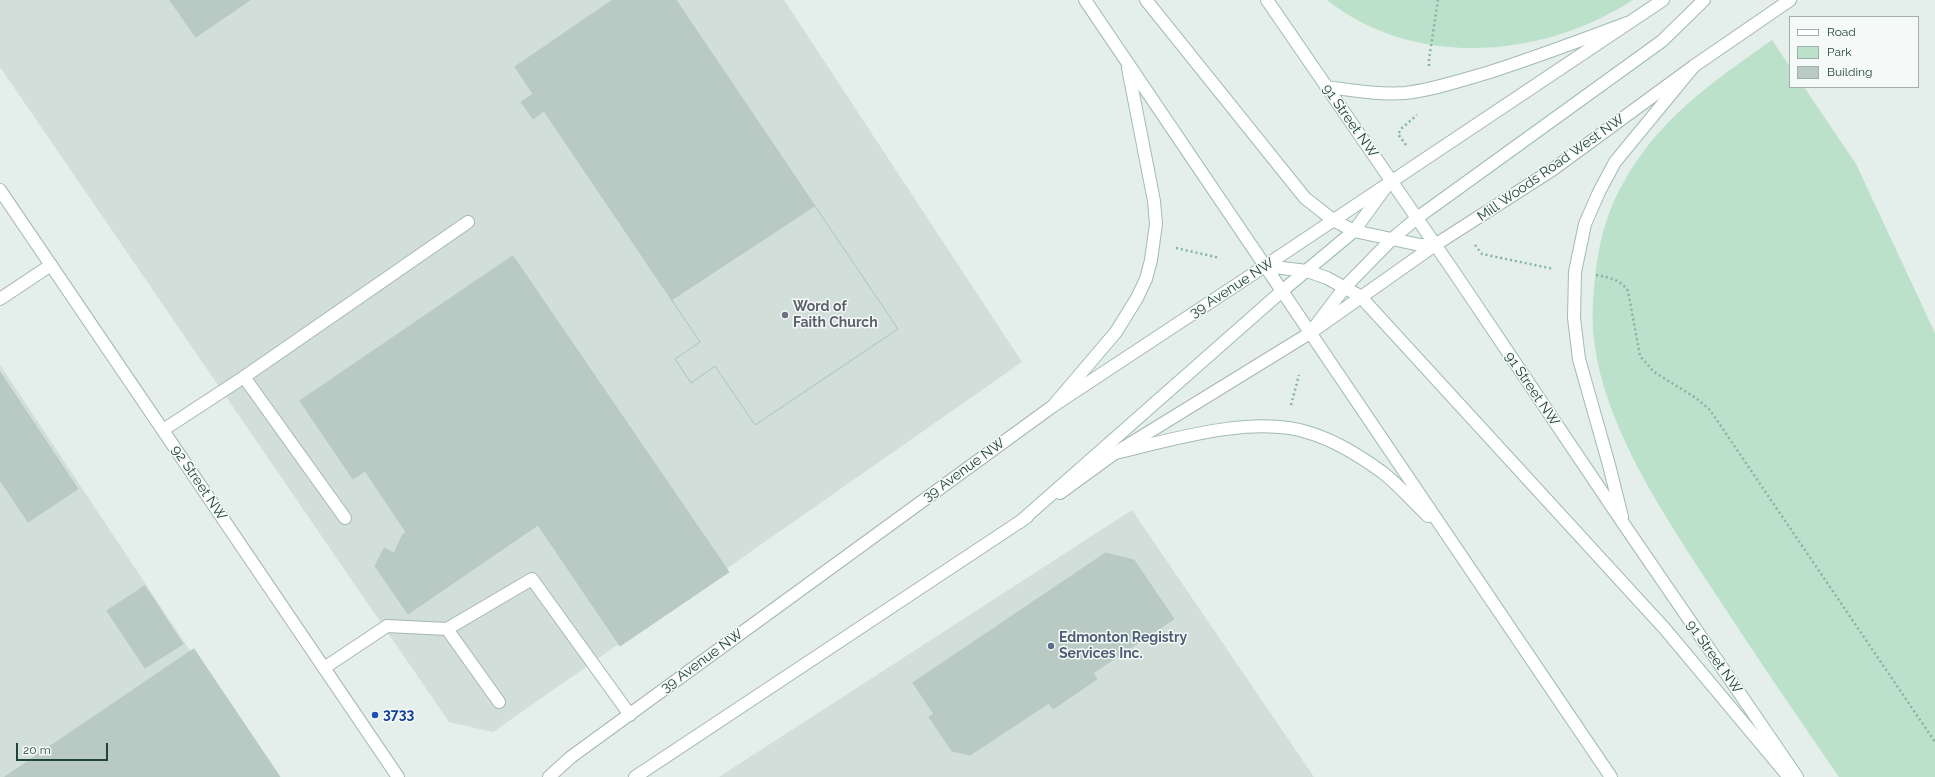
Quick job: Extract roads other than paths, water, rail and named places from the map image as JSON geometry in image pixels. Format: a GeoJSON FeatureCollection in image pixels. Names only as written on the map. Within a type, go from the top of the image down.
{"type":"FeatureCollection","features":[{"type":"Feature","properties":{"kind":"main road"},"geometry":{"type":"LineString","coordinates":[[1085,0],[1611,777]]}},
{"type":"Feature","properties":{"kind":"main road"},"geometry":{"type":"LineString","coordinates":[[1146,0],[1305,198],[1333,220],[1354,231],[1392,240],[1435,245]]}},
{"type":"Feature","properties":{"kind":"main road","name":"91 Street NW"},"geometry":{"type":"LineString","coordinates":[[1267,0],[1392,180],[1416,218],[1624,526],[1797,777]]}},
{"type":"Feature","properties":{"kind":"main road"},"geometry":{"type":"LineString","coordinates":[[1020,522],[1282,291],[1354,231],[1392,180],[1663,0]]}},
{"type":"Feature","properties":{"kind":"main road"},"geometry":{"type":"LineString","coordinates":[[635,777],[1020,522],[1115,452],[1310,333],[1345,287],[1416,218],[1662,41],[1704,0]]}},
{"type":"Feature","properties":{"kind":"main road","name":"Mill Woods Road West NW"},"geometry":{"type":"LineString","coordinates":[[1310,333],[1360,296],[1435,245],[1552,170],[1694,66],[1790,0]]}},
{"type":"Feature","properties":{"kind":"main road"},"geometry":{"type":"LineString","coordinates":[[1326,87],[1377,94],[1405,93],[1459,82],[1627,23]]}},
{"type":"Feature","properties":{"kind":"main road"},"geometry":{"type":"LineString","coordinates":[[1053,406],[1116,332],[1137,298],[1146,279],[1152,260],[1156,224],[1154,201],[1127,63]]}},
{"type":"Feature","properties":{"kind":"main road"},"geometry":{"type":"LineString","coordinates":[[1624,526],[1610,465],[1579,359],[1574,318],[1574,272],[1585,224],[1599,192],[1615,162],[1694,66]]}},
{"type":"Feature","properties":{"kind":"main road","name":"39 Avenue NW"},"geometry":{"type":"LineString","coordinates":[[549,777],[571,757],[1053,406],[1392,180]]}},
{"type":"Feature","properties":{"kind":"main road","name":"92 Street NW"},"geometry":{"type":"LineString","coordinates":[[0,190],[398,777]]}},
{"type":"Feature","properties":{"kind":"main road"},"geometry":{"type":"LineString","coordinates":[[163,430],[244,377],[468,222]]}},
{"type":"Feature","properties":{"kind":"main road"},"geometry":{"type":"LineString","coordinates":[[0,299],[51,265]]}},
{"type":"Feature","properties":{"kind":"main road"},"geometry":{"type":"LineString","coordinates":[[1265,266],[1307,271],[1345,287],[1360,296],[1665,629],[1789,777]]}},
{"type":"Feature","properties":{"kind":"main road"},"geometry":{"type":"LineString","coordinates":[[244,377],[344,518]]}},
{"type":"Feature","properties":{"kind":"main road"},"geometry":{"type":"LineString","coordinates":[[1115,452],[1216,430],[1239,428],[1286,428],[1309,432],[1358,456],[1383,473],[1446,533]]}},
{"type":"Feature","properties":{"kind":"main road"},"geometry":{"type":"LineString","coordinates":[[324,668],[387,626],[447,629],[532,579],[630,715]]}},
{"type":"Feature","properties":{"kind":"main road"},"geometry":{"type":"LineString","coordinates":[[447,629],[499,702]]}},
{"type":"Feature","properties":{"kind":"place","name":"Word of Faith Church"},"geometry":{"type":"Point","coordinates":[785,315]}},
{"type":"Feature","properties":{"kind":"place","name":"Edmonton Registry Services Inc."},"geometry":{"type":"Point","coordinates":[1051,646]}},
{"type":"Feature","properties":{"kind":"place","name":"3733"},"geometry":{"type":"Point","coordinates":[375,715]}}]}
